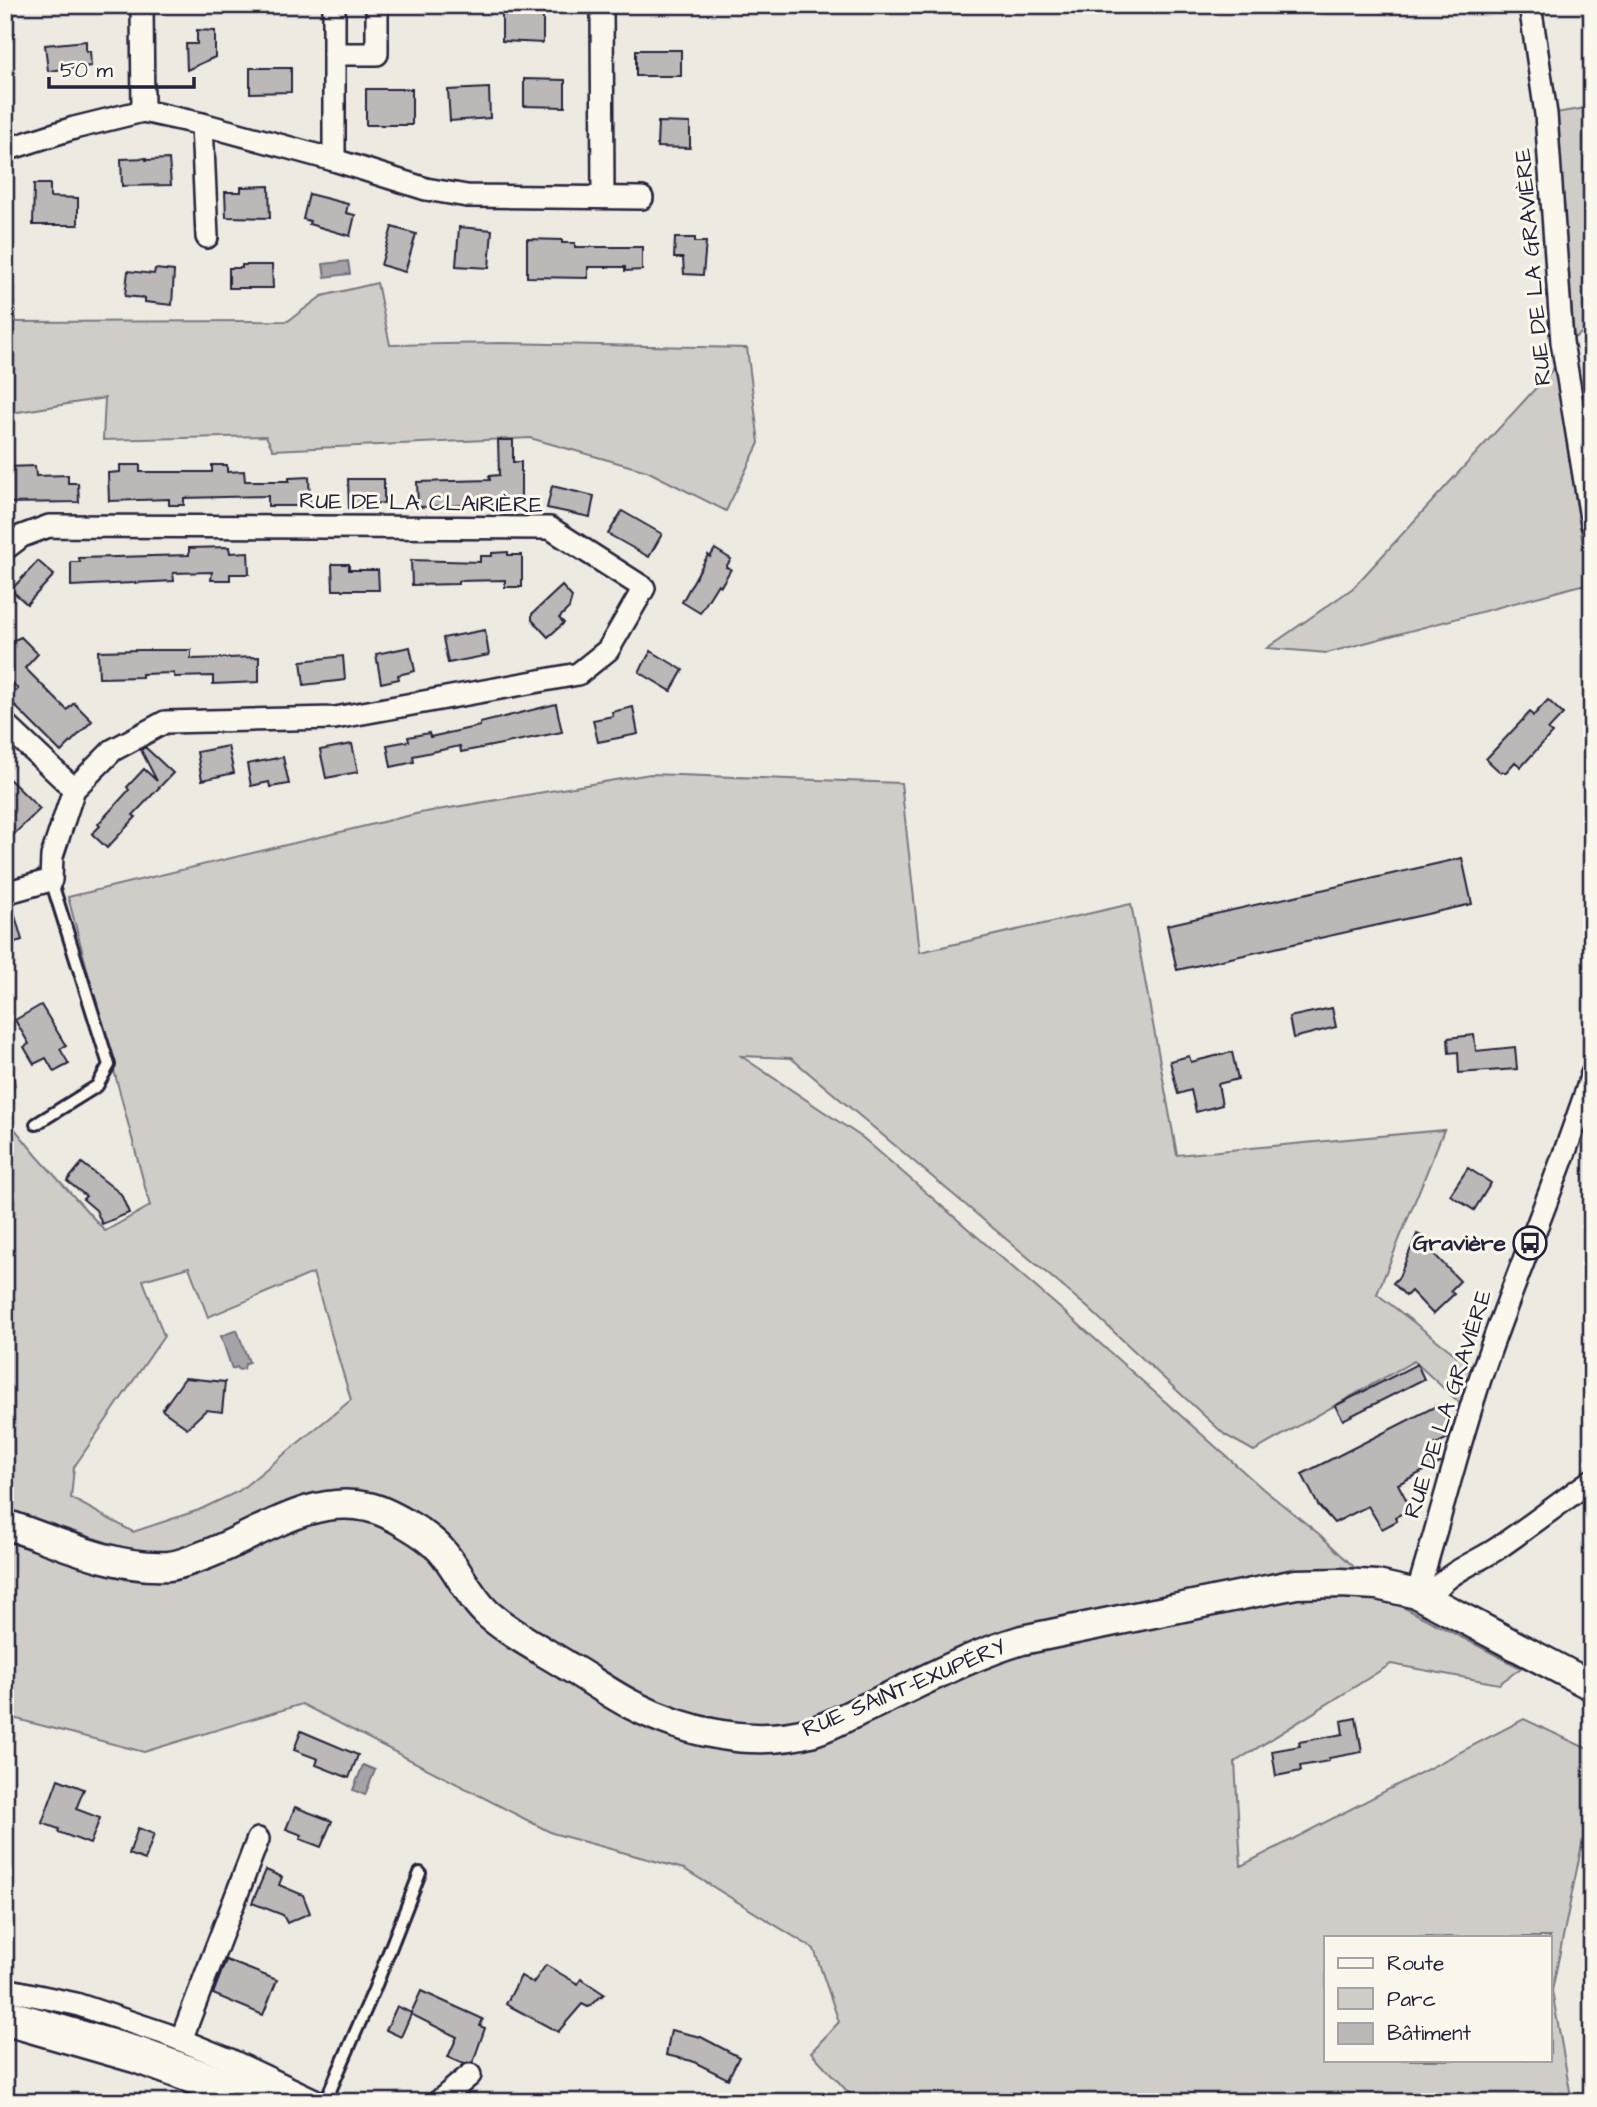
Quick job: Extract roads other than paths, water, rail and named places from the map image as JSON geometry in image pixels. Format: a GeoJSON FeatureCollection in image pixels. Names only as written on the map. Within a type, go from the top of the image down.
{"type":"FeatureCollection","features":[{"type":"Feature","properties":{"kind":"main road"},"geometry":{"type":"LineString","coordinates":[[5,2017],[137,2055],[256,2097]]}},
{"type":"Feature","properties":{"kind":"street"},"geometry":{"type":"LineString","coordinates":[[142,5],[143,111]]}},
{"type":"Feature","properties":{"kind":"street"},"geometry":{"type":"LineString","coordinates":[[334,5],[334,160]]}},
{"type":"Feature","properties":{"kind":"street"},"geometry":{"type":"LineString","coordinates":[[334,54],[377,54],[377,5]]}},
{"type":"Feature","properties":{"kind":"street"},"geometry":{"type":"LineString","coordinates":[[601,5],[603,197]]}},
{"type":"Feature","properties":{"kind":"street","name":"RUE DE LA GRAVIÈRE"},"geometry":{"type":"LineString","coordinates":[[1530,5],[1546,114],[1562,342],[1592,524]]}},
{"type":"Feature","properties":{"kind":"street"},"geometry":{"type":"LineString","coordinates":[[5,150],[74,128],[143,111],[334,160],[426,189],[467,195],[642,198]]}},
{"type":"Feature","properties":{"kind":"street"},"geometry":{"type":"LineString","coordinates":[[202,124],[206,237]]}},
{"type":"Feature","properties":{"kind":"street","name":"RUE DE LA CLAIRIÈRE"},"geometry":{"type":"LineString","coordinates":[[5,548],[22,536],[49,526],[550,528],[645,588],[608,650],[579,674],[334,718],[166,722],[113,750],[74,789],[52,856],[51,880]]}},
{"type":"Feature","properties":{"kind":"street"},"geometry":{"type":"LineString","coordinates":[[5,724],[74,789]]}},
{"type":"Feature","properties":{"kind":"street"},"geometry":{"type":"LineString","coordinates":[[5,893],[51,880]]}},
{"type":"Feature","properties":{"kind":"street","name":"RUE DE LA GRAVIÈRE"},"geometry":{"type":"LineString","coordinates":[[1423,1597],[1483,1370],[1592,1074]]}},
{"type":"Feature","properties":{"kind":"street"},"geometry":{"type":"LineString","coordinates":[[1423,1597],[1454,1574],[1498,1548],[1592,1480]]}},
{"type":"Feature","properties":{"kind":"street","name":"RUE SAINT-EXUPÉRY"},"geometry":{"type":"LineString","coordinates":[[5,1524],[109,1560],[146,1566],[173,1565],[210,1553],[300,1512],[331,1505],[367,1506],[392,1515],[440,1548],[486,1612],[525,1640],[632,1705],[702,1732],[732,1737],[767,1738],[814,1731],[884,1700],[951,1665],[1022,1640],[1296,1584],[1364,1584],[1423,1597],[1592,1686]]}},
{"type":"Feature","properties":{"kind":"street"},"geometry":{"type":"LineString","coordinates":[[181,2040],[258,1839]]}},
{"type":"Feature","properties":{"kind":"street"},"geometry":{"type":"LineString","coordinates":[[5,1989],[76,2004],[181,2040],[319,2102]]}},
{"type":"Feature","properties":{"kind":"street"},"geometry":{"type":"LineString","coordinates":[[230,2060],[256,2097]]}},
{"type":"Feature","properties":{"kind":"street"},"geometry":{"type":"LineString","coordinates":[[438,2102],[470,2075]]}},
{"type":"Feature","properties":{"kind":"lane"},"geometry":{"type":"LineString","coordinates":[[36,1124],[97,1086],[109,1065],[51,880]]}},
{"type":"Feature","properties":{"kind":"lane"},"geometry":{"type":"LineString","coordinates":[[326,2102],[420,1872]]}},
{"type":"Feature","properties":{"kind":"place","name":"Gravière"},"geometry":{"type":"Point","coordinates":[1530,1243]}}]}
